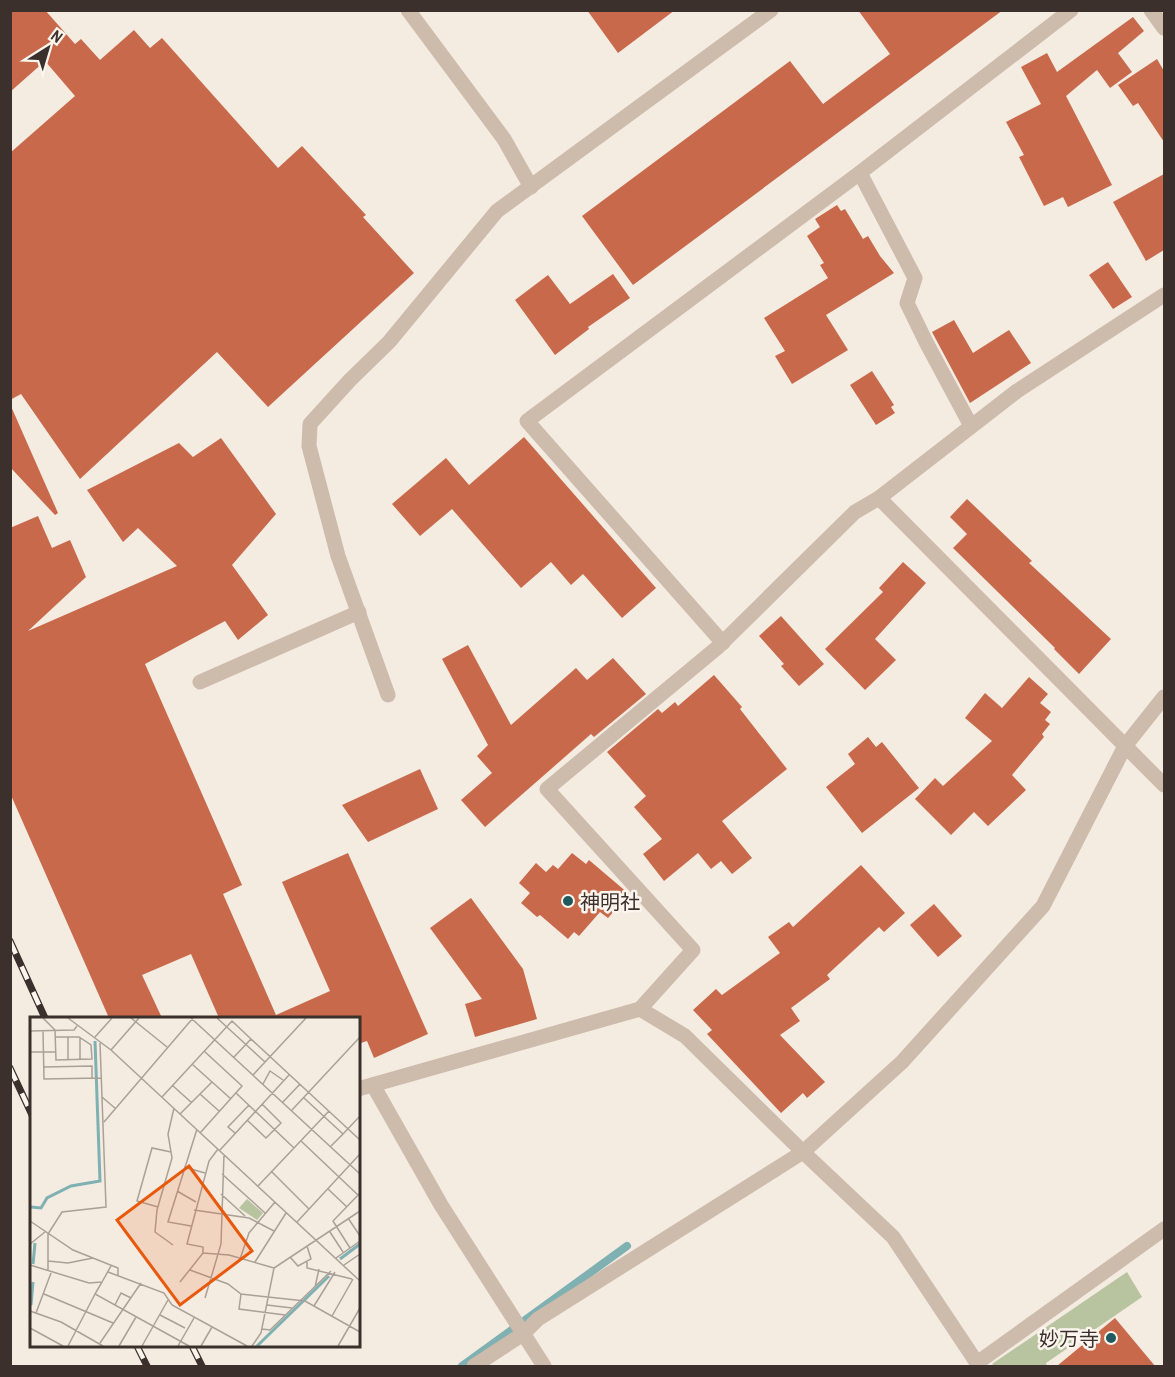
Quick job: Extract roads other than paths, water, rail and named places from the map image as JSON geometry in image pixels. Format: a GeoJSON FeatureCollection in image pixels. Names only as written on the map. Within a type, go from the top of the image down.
{"type":"FeatureCollection","features":[{"type":"Feature","properties":{"kind":"street"},"geometry":{"type":"LineString","coordinates":[[408,10],[504,139],[531,187]]}},
{"type":"Feature","properties":{"kind":"street"},"geometry":{"type":"LineString","coordinates":[[388,695],[338,556],[309,446],[310,424],[389,342],[497,211],[771,10]]}},
{"type":"Feature","properties":{"kind":"street"},"geometry":{"type":"LineString","coordinates":[[723,643],[527,421],[860,173],[1071,10]]}},
{"type":"Feature","properties":{"kind":"street"},"geometry":{"type":"LineString","coordinates":[[1151,10],[1164,28]]}},
{"type":"Feature","properties":{"kind":"street"},"geometry":{"type":"LineString","coordinates":[[860,173],[915,278],[908,303],[971,426]]}},
{"type":"Feature","properties":{"kind":"street"},"geometry":{"type":"LineString","coordinates":[[544,1366],[366,1087],[640,1009],[693,950],[547,789],[723,643],[855,512],[879,498],[1017,391],[1164,295]]}},
{"type":"Feature","properties":{"kind":"street"},"geometry":{"type":"LineString","coordinates":[[879,498],[1164,785]]}},
{"type":"Feature","properties":{"kind":"street"},"geometry":{"type":"LineString","coordinates":[[200,682],[359,612]]}},
{"type":"Feature","properties":{"kind":"street"},"geometry":{"type":"LineString","coordinates":[[474,1366],[523,1334],[538,1319],[803,1152],[902,1062],[1043,906],[1125,746],[1164,697]]}},
{"type":"Feature","properties":{"kind":"street"},"geometry":{"type":"LineString","coordinates":[[640,1009],[685,1036],[893,1237],[978,1365],[1164,1229]]}},
{"type":"Feature","properties":{"kind":"waterway"},"geometry":{"type":"LineString","coordinates":[[462,1366],[627,1246]]}},
{"type":"Feature","properties":{"kind":"railway"},"geometry":{"type":"LineString","coordinates":[[10,941],[45,1017]]}},
{"type":"Feature","properties":{"kind":"railway"},"geometry":{"type":"LineString","coordinates":[[10,1068],[30,1111]]}},
{"type":"Feature","properties":{"kind":"railway"},"geometry":{"type":"LineString","coordinates":[[138,1347],[147,1366]]}},
{"type":"Feature","properties":{"kind":"railway"},"geometry":{"type":"LineString","coordinates":[[192,1347],[202,1366]]}},
{"type":"Feature","properties":{"kind":"place","name":"神明社"},"geometry":{"type":"Point","coordinates":[568,901]}},
{"type":"Feature","properties":{"kind":"place","name":"妙万寺"},"geometry":{"type":"Point","coordinates":[1111,1338]}}]}
